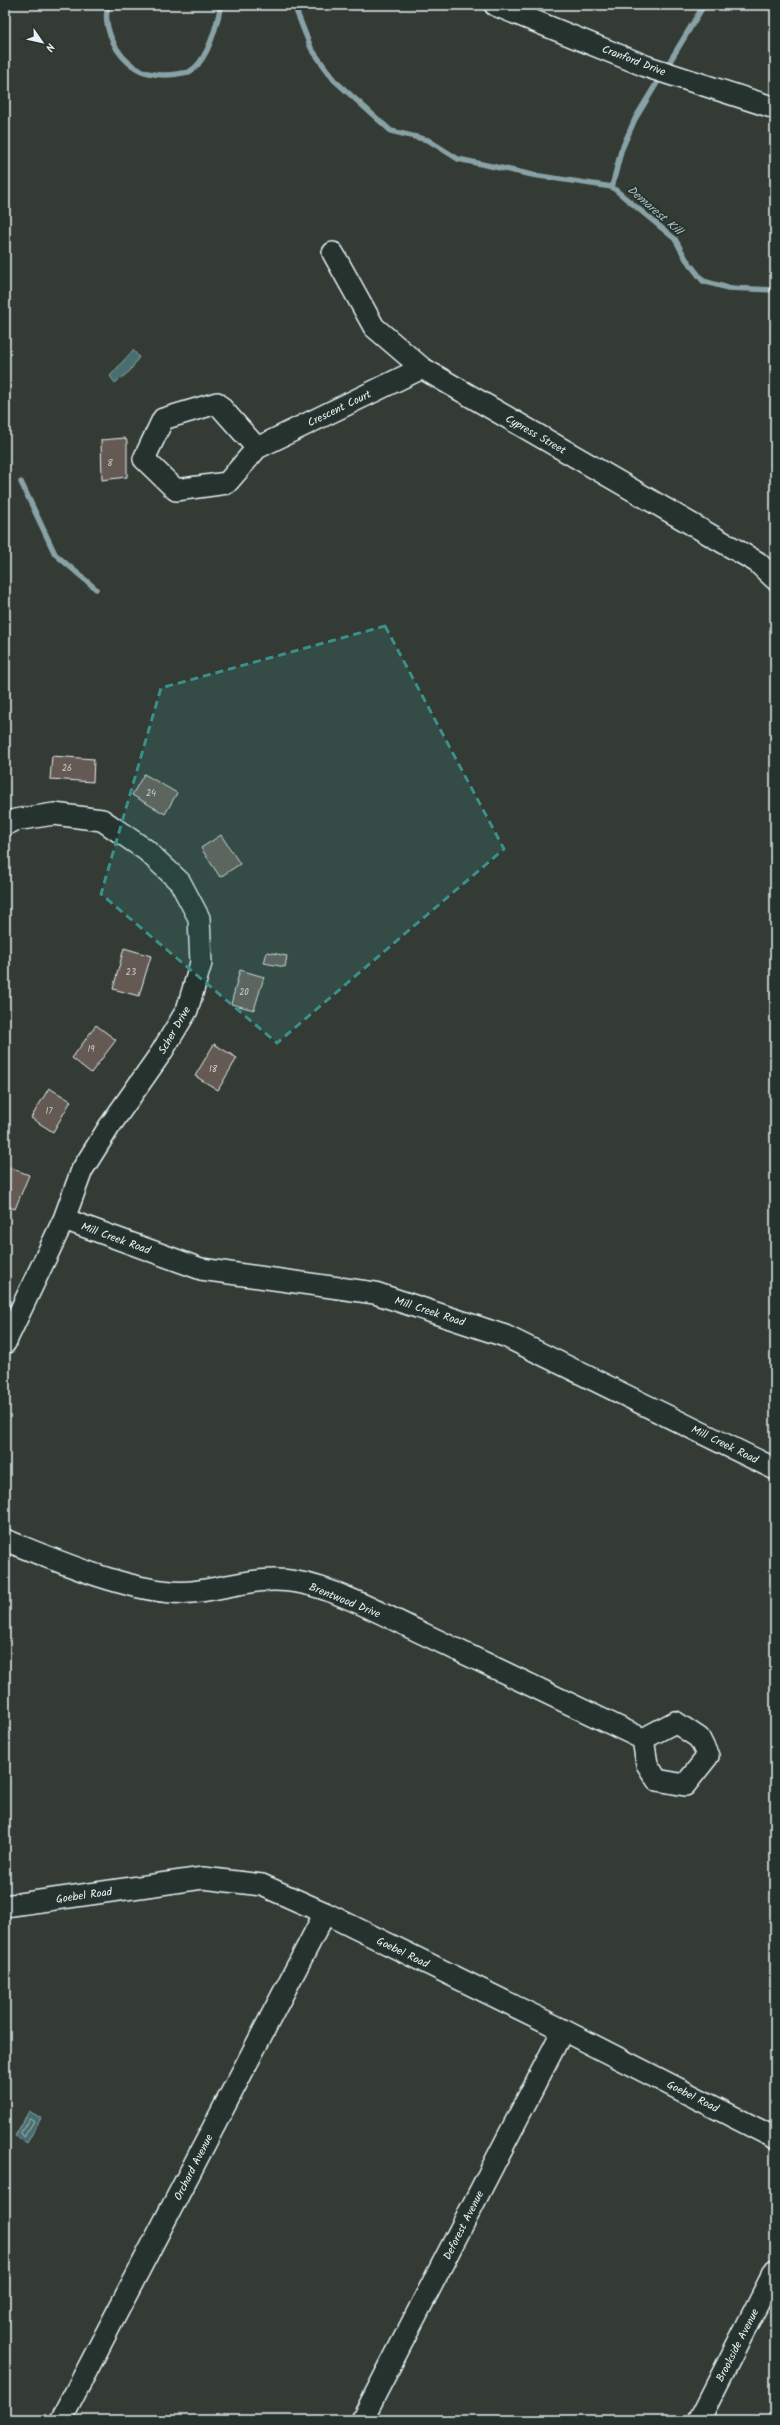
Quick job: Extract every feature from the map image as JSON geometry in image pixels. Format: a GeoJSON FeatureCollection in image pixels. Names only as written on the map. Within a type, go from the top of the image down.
{"type":"FeatureCollection","features":[{"type":"Feature","properties":{"kind":"street","name":"Cranford Drive"},"geometry":{"type":"LineString","coordinates":[[499,6],[651,68],[775,108]]}},
{"type":"Feature","properties":{"kind":"street","name":"Cypress Street"},"geometry":{"type":"LineString","coordinates":[[333,253],[374,327],[422,368],[757,562],[775,579]]}},
{"type":"Feature","properties":{"kind":"street","name":"Crescent Court"},"geometry":{"type":"LineString","coordinates":[[257,448],[217,403],[163,419],[144,459],[176,490],[227,483],[257,448],[422,368]]}},
{"type":"Feature","properties":{"kind":"street","name":"Scher Drive"},"geometry":{"type":"LineString","coordinates":[[5,825],[15,820],[54,814],[102,820],[146,850],[180,882],[199,918],[201,963],[187,1010],[161,1053],[109,1127],[82,1170],[64,1219],[5,1343]]}},
{"type":"Feature","properties":{"kind":"street","name":"Mill Creek Road"},"geometry":{"type":"LineString","coordinates":[[64,1219],[201,1269],[375,1293],[505,1336],[775,1469]]}},
{"type":"Feature","properties":{"kind":"street","name":"Brentwood Drive"},"geometry":{"type":"LineString","coordinates":[[5,1540],[62,1563],[149,1590],[191,1592],[252,1580],[297,1582],[340,1596],[392,1619],[643,1739]]}},
{"type":"Feature","properties":{"kind":"street","name":"Goebel Road"},"geometry":{"type":"LineString","coordinates":[[5,1906],[203,1878],[262,1885],[325,1913],[563,2030],[775,2138]]}},
{"type":"Feature","properties":{"kind":"street","name":"Orchard Avenue"},"geometry":{"type":"LineString","coordinates":[[61,2420],[325,1913]]}},
{"type":"Feature","properties":{"kind":"street","name":"Deforest Avenue"},"geometry":{"type":"LineString","coordinates":[[362,2420],[563,2030]]}},
{"type":"Feature","properties":{"kind":"street","name":"Brookside Avenue"},"geometry":{"type":"LineString","coordinates":[[699,2420],[775,2270]]}},
{"type":"Feature","properties":{"kind":"highlighted area"},"geometry":{"type":"Polygon","coordinates":[[[385,626],[504,849],[277,1043],[101,894],[161,688],[385,626]]]}},
{"type":"Feature","properties":{"kind":"water"},"geometry":{"type":"Polygon","coordinates":[[[133,350],[139,357],[130,371],[115,383],[110,376],[133,350]]]}},
{"type":"Feature","properties":{"kind":"water"},"geometry":{"type":"Polygon","coordinates":[[[29,2111],[41,2118],[27,2143],[15,2136],[29,2111]]]}},
{"type":"Feature","properties":{"kind":"building"},"geometry":{"type":"Polygon","coordinates":[[[125,438],[127,441],[127,477],[102,480],[101,440],[125,438]]]}},
{"type":"Feature","properties":{"kind":"building"},"geometry":{"type":"Polygon","coordinates":[[[52,756],[94,759],[93,782],[50,779],[52,756]]]}},
{"type":"Feature","properties":{"kind":"building"},"geometry":{"type":"Polygon","coordinates":[[[144,774],[177,793],[165,814],[132,795],[144,774]]]}},
{"type":"Feature","properties":{"kind":"building"},"geometry":{"type":"Polygon","coordinates":[[[221,835],[240,864],[220,877],[201,848],[221,835]]]}},
{"type":"Feature","properties":{"kind":"building"},"geometry":{"type":"Polygon","coordinates":[[[124,948],[151,956],[139,996],[113,989],[124,948]]]}},
{"type":"Feature","properties":{"kind":"building"},"geometry":{"type":"Polygon","coordinates":[[[267,952],[287,956],[285,967],[264,963],[267,952]]]}},
{"type":"Feature","properties":{"kind":"building"},"geometry":{"type":"Polygon","coordinates":[[[240,970],[264,977],[254,1010],[231,1004],[240,970]]]}},
{"type":"Feature","properties":{"kind":"building"},"geometry":{"type":"Polygon","coordinates":[[[96,1025],[116,1040],[91,1073],[72,1058],[96,1025]]]}},
{"type":"Feature","properties":{"kind":"building"},"geometry":{"type":"Polygon","coordinates":[[[214,1044],[237,1058],[218,1090],[195,1076],[214,1044]]]}},
{"type":"Feature","properties":{"kind":"building"},"geometry":{"type":"Polygon","coordinates":[[[49,1088],[71,1101],[53,1132],[31,1118],[49,1088]]]}},
{"type":"Feature","properties":{"kind":"building"},"geometry":{"type":"Polygon","coordinates":[[[6,1166],[29,1175],[15,1209],[5,1205],[6,1166]]]}},
{"type":"Feature","properties":{"kind":"waterway"},"geometry":{"type":"LineString","coordinates":[[108,5],[107,22],[109,31],[112,40],[122,56],[129,63],[140,70],[150,74],[167,75],[189,72],[196,67],[211,42],[221,5]]}},
{"type":"Feature","properties":{"kind":"waterway"},"geometry":{"type":"LineString","coordinates":[[294,5],[311,48],[334,80],[391,131],[428,140],[458,159],[533,175],[612,187]]}},
{"type":"Feature","properties":{"kind":"waterway","name":"Demarest Kill"},"geometry":{"type":"LineString","coordinates":[[612,187],[621,151],[635,119],[704,5]]}},
{"type":"Feature","properties":{"kind":"waterway","name":"Demarest Kill"},"geometry":{"type":"LineString","coordinates":[[612,187],[675,239],[686,259],[703,281],[728,288],[775,290]]}},
{"type":"Feature","properties":{"kind":"waterway"},"geometry":{"type":"LineString","coordinates":[[21,482],[55,554],[96,589]]}}]}
